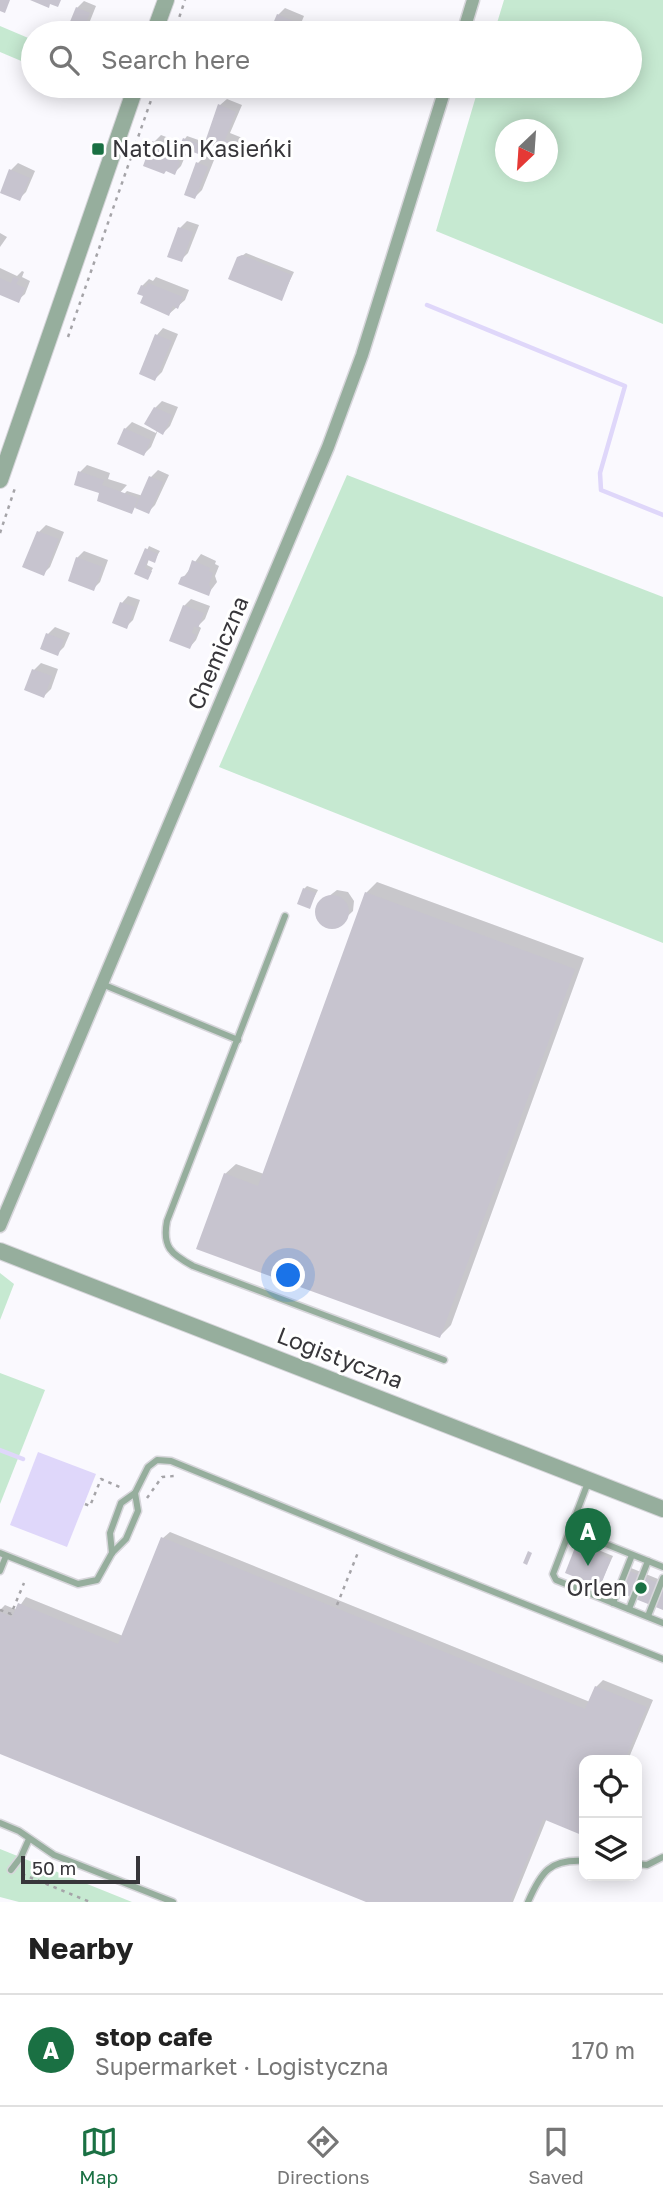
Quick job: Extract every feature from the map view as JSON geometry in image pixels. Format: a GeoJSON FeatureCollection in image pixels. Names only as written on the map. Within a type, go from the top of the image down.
{"type":"FeatureCollection","features":[{"type":"Feature","properties":{"kind":"street"},"geometry":{"type":"LineString","coordinates":[[158,21],[166,0]]}},
{"type":"Feature","properties":{"kind":"street"},"geometry":{"type":"LineString","coordinates":[[467,21],[473,0]]}},
{"type":"Feature","properties":{"kind":"street"},"geometry":{"type":"LineString","coordinates":[[0,480],[132,98]]}},
{"type":"Feature","properties":{"kind":"street","name":"Chemiczna"},"geometry":{"type":"LineString","coordinates":[[0,1226],[328,447],[362,355],[442,98]]}},
{"type":"Feature","properties":{"kind":"street","name":"Logistyczna"},"geometry":{"type":"LineString","coordinates":[[0,1251],[663,1509]]}},
{"type":"Feature","properties":{"kind":"lane"},"geometry":{"type":"LineString","coordinates":[[285,916],[167,1221],[164,1237],[169,1249],[193,1266],[444,1360]]}},
{"type":"Feature","properties":{"kind":"lane"},"geometry":{"type":"LineString","coordinates":[[102,984],[238,1040]]}},
{"type":"Feature","properties":{"kind":"lane"},"geometry":{"type":"LineString","coordinates":[[112,1553],[110,1533],[121,1503],[135,1493],[148,1467],[157,1460],[171,1461],[663,1659]]}},
{"type":"Feature","properties":{"kind":"lane"},"geometry":{"type":"LineString","coordinates":[[589,1480],[553,1574],[556,1580],[663,1623]]}},
{"type":"Feature","properties":{"kind":"lane"},"geometry":{"type":"LineString","coordinates":[[0,1570],[3,1554],[78,1584],[89,1584],[97,1580],[112,1553],[126,1539],[138,1511],[135,1493]]}},
{"type":"Feature","properties":{"kind":"lane"},"geometry":{"type":"LineString","coordinates":[[571,1530],[663,1567]]}},
{"type":"Feature","properties":{"kind":"lane"},"geometry":{"type":"LineString","coordinates":[[613,1602],[632,1555]]}},
{"type":"Feature","properties":{"kind":"lane"},"geometry":{"type":"LineString","coordinates":[[629,1609],[648,1561]]}},
{"type":"Feature","properties":{"kind":"lane"},"geometry":{"type":"LineString","coordinates":[[648,1616],[663,1578]]}},
{"type":"Feature","properties":{"kind":"lane"},"geometry":{"type":"LineString","coordinates":[[0,1823],[54,1855],[173,1902]]}},
{"type":"Feature","properties":{"kind":"lane"},"geometry":{"type":"LineString","coordinates":[[10,1870],[21,1857],[29,1839]]}},
{"type":"Feature","properties":{"kind":"lane"},"geometry":{"type":"LineString","coordinates":[[642,1864],[647,1865],[663,1857]]}},
{"type":"Feature","properties":{"kind":"lane"},"geometry":{"type":"LineString","coordinates":[[528,1902],[542,1874],[553,1864],[579,1861]]}},
{"type":"Feature","properties":{"kind":"path"},"geometry":{"type":"LineString","coordinates":[[178,21],[185,0]]}},
{"type":"Feature","properties":{"kind":"path"},"geometry":{"type":"LineString","coordinates":[[64,348],[152,98]]}},
{"type":"Feature","properties":{"kind":"path"},"geometry":{"type":"LineString","coordinates":[[0,533],[16,485]]}},
{"type":"Feature","properties":{"kind":"path"},"geometry":{"type":"LineString","coordinates":[[147,1498],[162,1477],[175,1476]]}},
{"type":"Feature","properties":{"kind":"path"},"geometry":{"type":"LineString","coordinates":[[85,1504],[90,1506],[101,1479],[122,1488]]}},
{"type":"Feature","properties":{"kind":"path"},"geometry":{"type":"LineString","coordinates":[[337,1605],[359,1550]]}},
{"type":"Feature","properties":{"kind":"path"},"geometry":{"type":"LineString","coordinates":[[0,1610],[11,1614],[24,1583]]}},
{"type":"Feature","properties":{"kind":"path"},"geometry":{"type":"LineString","coordinates":[[10,1870],[90,1902]]}},
{"type":"Feature","properties":{"kind":"green space"},"geometry":{"type":"Polygon","coordinates":[[[504,0],[663,0],[663,324],[436,231],[475,98],[642,98],[642,21],[498,21],[504,0]]]}},
{"type":"Feature","properties":{"kind":"green space"},"geometry":{"type":"Polygon","coordinates":[[[0,26],[21,35],[21,61],[0,52],[0,26]]]}},
{"type":"Feature","properties":{"kind":"green space"},"geometry":{"type":"Polygon","coordinates":[[[347,475],[663,597],[663,943],[219,767],[347,475]]]}},
{"type":"Feature","properties":{"kind":"green space"},"geometry":{"type":"Polygon","coordinates":[[[0,1273],[14,1284],[0,1320],[0,1273]]]}},
{"type":"Feature","properties":{"kind":"green space"},"geometry":{"type":"Polygon","coordinates":[[[0,1373],[45,1390],[0,1504],[0,1373]]]}},
{"type":"Feature","properties":{"kind":"green space"},"geometry":{"type":"Polygon","coordinates":[[[0,1849],[132,1902],[19,1902],[0,1897],[0,1849]]]}},
{"type":"Feature","properties":{"kind":"shaded area"},"geometry":{"type":"Polygon","coordinates":[[[38,1452],[96,1474],[67,1547],[10,1525],[38,1452]]]}},
{"type":"Feature","properties":{"kind":"building"},"geometry":{"type":"Polygon","coordinates":[[[0,0],[10,0],[5,13],[0,11],[0,0]]]}},
{"type":"Feature","properties":{"kind":"building"},"geometry":{"type":"Polygon","coordinates":[[[30,0],[61,0],[58,7],[50,4],[49,8],[30,0]]]}},
{"type":"Feature","properties":{"kind":"building"},"geometry":{"type":"Polygon","coordinates":[[[76,7],[90,13],[87,21],[70,21],[76,7]]]}},
{"type":"Feature","properties":{"kind":"building"},"geometry":{"type":"Polygon","coordinates":[[[277,14],[293,21],[274,21],[277,14]]]}},
{"type":"Feature","properties":{"kind":"building"},"geometry":{"type":"Polygon","coordinates":[[[218,104],[236,112],[225,140],[239,146],[235,155],[205,142],[218,104]]]}},
{"type":"Feature","properties":{"kind":"building"},"geometry":{"type":"Polygon","coordinates":[[[183,138],[207,147],[204,156],[179,147],[183,138]]]}},
{"type":"Feature","properties":{"kind":"building"},"geometry":{"type":"Polygon","coordinates":[[[152,141],[174,149],[171,156],[180,162],[175,175],[143,166],[152,141]]]}},
{"type":"Feature","properties":{"kind":"building"},"geometry":{"type":"Polygon","coordinates":[[[196,162],[208,167],[195,199],[184,195],[196,162]]]}},
{"type":"Feature","properties":{"kind":"building"},"geometry":{"type":"Polygon","coordinates":[[[9,169],[30,178],[20,201],[0,193],[9,169]]]}},
{"type":"Feature","properties":{"kind":"building"},"geometry":{"type":"Polygon","coordinates":[[[178,227],[193,232],[182,262],[167,257],[178,227]]]}},
{"type":"Feature","properties":{"kind":"building"},"geometry":{"type":"Polygon","coordinates":[[[242,255],[292,275],[282,301],[228,279],[237,257],[242,255]]]}},
{"type":"Feature","properties":{"kind":"building"},"geometry":{"type":"Polygon","coordinates":[[[13,277],[19,279],[16,284],[25,288],[19,303],[0,295],[0,278],[11,283],[13,277]]]}},
{"type":"Feature","properties":{"kind":"building"},"geometry":{"type":"Polygon","coordinates":[[[148,283],[183,297],[178,309],[173,306],[169,316],[140,303],[143,296],[137,294],[141,285],[146,287],[148,283]]]}},
{"type":"Feature","properties":{"kind":"building"},"geometry":{"type":"Polygon","coordinates":[[[155,334],[172,341],[155,381],[139,374],[155,334]]]}},
{"type":"Feature","properties":{"kind":"building"},"geometry":{"type":"Polygon","coordinates":[[[154,407],[172,415],[163,435],[144,424],[154,407]]]}},
{"type":"Feature","properties":{"kind":"building"},"geometry":{"type":"Polygon","coordinates":[[[124,428],[151,440],[144,456],[117,444],[124,428]]]}},
{"type":"Feature","properties":{"kind":"building"},"geometry":{"type":"Polygon","coordinates":[[[78,471],[104,480],[102,485],[138,498],[132,514],[97,501],[99,493],[74,485],[78,471]]]}},
{"type":"Feature","properties":{"kind":"building"},"geometry":{"type":"Polygon","coordinates":[[[149,476],[163,482],[149,514],[135,508],[149,476]]]}},
{"type":"Feature","properties":{"kind":"building"},"geometry":{"type":"Polygon","coordinates":[[[37,531],[59,539],[44,576],[22,567],[37,531]]]}},
{"type":"Feature","properties":{"kind":"building"},"geometry":{"type":"Polygon","coordinates":[[[145,548],[158,554],[155,563],[148,560],[145,568],[152,571],[148,580],[134,574],[145,548]]]}},
{"type":"Feature","properties":{"kind":"building"},"geometry":{"type":"Polygon","coordinates":[[[76,557],[103,567],[94,591],[68,581],[76,557]]]}},
{"type":"Feature","properties":{"kind":"building"},"geometry":{"type":"Polygon","coordinates":[[[192,560],[210,568],[209,571],[213,573],[209,596],[178,584],[181,577],[187,575],[192,560]]]}},
{"type":"Feature","properties":{"kind":"building"},"geometry":{"type":"Polygon","coordinates":[[[120,602],[135,607],[127,629],[112,623],[120,602]]]}},
{"type":"Feature","properties":{"kind":"building"},"geometry":{"type":"Polygon","coordinates":[[[183,605],[204,613],[198,628],[194,626],[192,633],[196,635],[190,649],[169,641],[183,605]]]}},
{"type":"Feature","properties":{"kind":"building"},"geometry":{"type":"Polygon","coordinates":[[[46,633],[64,640],[58,656],[40,649],[46,633]]]}},
{"type":"Feature","properties":{"kind":"building"},"geometry":{"type":"Polygon","coordinates":[[[32,669],[52,676],[44,698],[24,690],[32,669]]]}},
{"type":"Feature","properties":{"kind":"building"},"geometry":{"type":"Polygon","coordinates":[[[303,888],[316,893],[310,909],[297,904],[303,888]]]}},
{"type":"Feature","properties":{"kind":"building"},"geometry":{"type":"Polygon","coordinates":[[[365,892],[575,969],[440,1338],[196,1249],[224,1173],[258,1186],[365,892]]]}},
{"type":"Feature","properties":{"kind":"building"},"geometry":{"type":"Polygon","coordinates":[[[332,895],[344,900],[349,912],[344,924],[332,929],[320,924],[315,912],[320,900],[332,895]]]}},
{"type":"Feature","properties":{"kind":"building"},"geometry":{"type":"Polygon","coordinates":[[[161,1537],[585,1709],[595,1686],[647,1707],[627,1755],[579,1755],[579,1834],[543,1819],[510,1902],[366,1902],[0,1754],[0,1612],[12,1617],[18,1603],[118,1644],[161,1537]]]}},
{"type":"Feature","properties":{"kind":"building"},"geometry":{"type":"Polygon","coordinates":[[[576,1545],[611,1559],[600,1587],[565,1573],[576,1545]]]}},
{"type":"Feature","properties":{"kind":"building"},"geometry":{"type":"Polygon","coordinates":[[[528,1551],[532,1553],[527,1565],[523,1563],[528,1551]]]}},
{"type":"Feature","properties":{"kind":"building","name":"Orlen"},"geometry":{"type":"Polygon","coordinates":[[[627,1570],[663,1585],[663,1610],[618,1592],[627,1570]]]}},
{"type":"Feature","properties":{"kind":"waterway"},"geometry":{"type":"LineString","coordinates":[[427,305],[625,386],[600,473],[601,490],[663,515]]}},
{"type":"Feature","properties":{"kind":"waterway"},"geometry":{"type":"LineString","coordinates":[[0,1450],[23,1459]]}},
{"type":"Feature","properties":{"kind":"place","name":"Natolin Kasieńki"},"geometry":{"type":"Point","coordinates":[98,149]}},
{"type":"Feature","properties":{"kind":"place","name":"stop cafe"},"geometry":{"type":"Point","coordinates":[588,1566]}},
{"type":"Feature","properties":{"kind":"place","name":"Orlen"},"geometry":{"type":"Point","coordinates":[641,1588]}}]}
